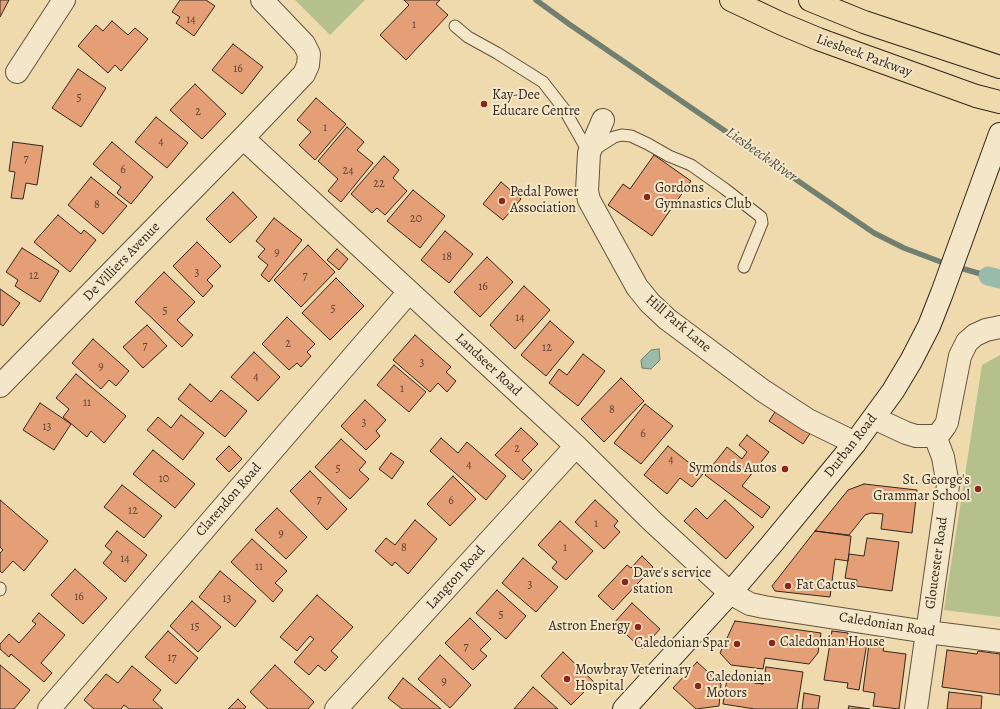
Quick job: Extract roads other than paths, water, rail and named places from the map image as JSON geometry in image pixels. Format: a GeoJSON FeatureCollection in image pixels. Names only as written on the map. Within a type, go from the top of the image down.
{"type":"FeatureCollection","features":[{"type":"Feature","properties":{"kind":"main road","name":"Liesbeek Parkway"},"geometry":{"type":"LineString","coordinates":[[731,0],[818,39],[976,96],[1000,102]]}},
{"type":"Feature","properties":{"kind":"main road"},"geometry":{"type":"LineString","coordinates":[[810,0],[864,22],[1000,67]]}},
{"type":"Feature","properties":{"kind":"street"},"geometry":{"type":"LineString","coordinates":[[17,72],[64,0]]}},
{"type":"Feature","properties":{"kind":"street","name":"De Villiers Avenue"},"geometry":{"type":"LineString","coordinates":[[0,386],[304,74],[308,65],[309,54],[304,44],[262,0]]}},
{"type":"Feature","properties":{"kind":"street","name":"Hill Park Lane"},"geometry":{"type":"LineString","coordinates":[[603,120],[588,153],[587,191],[589,200],[637,287],[650,303],[667,319],[762,390],[808,420],[855,443]]}},
{"type":"Feature","properties":{"kind":"street","name":"Durban Road"},"geometry":{"type":"LineString","coordinates":[[624,709],[730,593],[855,443],[893,391],[911,361],[929,326],[1000,134]]}},
{"type":"Feature","properties":{"kind":"street","name":"Landseer Road"},"geometry":{"type":"LineString","coordinates":[[243,138],[576,446],[653,522],[730,593]]}},
{"type":"Feature","properties":{"kind":"street","name":"Clarendon Road"},"geometry":{"type":"LineString","coordinates":[[49,709],[409,292]]}},
{"type":"Feature","properties":{"kind":"street"},"geometry":{"type":"LineString","coordinates":[[874,418],[906,433],[926,437],[935,436],[942,431],[947,422],[960,356],[967,342],[975,335],[986,330],[1000,327]]}},
{"type":"Feature","properties":{"kind":"street","name":"Gloucester Road"},"geometry":{"type":"LineString","coordinates":[[916,709],[948,485],[943,457],[935,436]]}},
{"type":"Feature","properties":{"kind":"street","name":"Langton Road"},"geometry":{"type":"LineString","coordinates":[[336,709],[576,446]]}},
{"type":"Feature","properties":{"kind":"street","name":"Caledonian Road"},"geometry":{"type":"LineString","coordinates":[[730,593],[750,604],[928,626],[1000,641]]}},
{"type":"Feature","properties":{"kind":"lane"},"geometry":{"type":"LineString","coordinates":[[455,26],[468,37],[497,53],[543,82],[564,109],[588,153],[614,137],[622,135],[631,136],[669,156],[691,165],[725,189],[762,219],[756,240],[744,268]]}},
{"type":"Feature","properties":{"kind":"waterway","name":"Liesbeeck River"},"geometry":{"type":"LineString","coordinates":[[536,0],[874,233],[904,248],[949,265]]}},
{"type":"Feature","properties":{"kind":"waterway","name":"Liesbeeck River"},"geometry":{"type":"LineString","coordinates":[[957,267],[988,276]]}},
{"type":"Feature","properties":{"kind":"waterway","name":"Liesbeeck River"},"geometry":{"type":"LineString","coordinates":[[988,276],[1000,279]]}},
{"type":"Feature","properties":{"kind":"place","name":"Kay-Dee Educare Centre"},"geometry":{"type":"Point","coordinates":[484,104]}},
{"type":"Feature","properties":{"kind":"place","name":"Gordons Gymnastics Club"},"geometry":{"type":"Point","coordinates":[647,197]}},
{"type":"Feature","properties":{"kind":"place","name":"Pedal Power Association"},"geometry":{"type":"Point","coordinates":[502,201]}},
{"type":"Feature","properties":{"kind":"place","name":"Symonds Autos"},"geometry":{"type":"Point","coordinates":[785,469]}},
{"type":"Feature","properties":{"kind":"place","name":"St. George's Grammar School"},"geometry":{"type":"Point","coordinates":[978,489]}},
{"type":"Feature","properties":{"kind":"place","name":"Dave's service station"},"geometry":{"type":"Point","coordinates":[625,582]}},
{"type":"Feature","properties":{"kind":"place","name":"Fat Cactus"},"geometry":{"type":"Point","coordinates":[788,586]}},
{"type":"Feature","properties":{"kind":"place","name":"Astron Energy"},"geometry":{"type":"Point","coordinates":[638,627]}},
{"type":"Feature","properties":{"kind":"place","name":"Caledonian House"},"geometry":{"type":"Point","coordinates":[772,643]}},
{"type":"Feature","properties":{"kind":"place","name":"Caledonian Spar"},"geometry":{"type":"Point","coordinates":[737,644]}},
{"type":"Feature","properties":{"kind":"place","name":"Mowbray Veterinary Hospital"},"geometry":{"type":"Point","coordinates":[567,679]}},
{"type":"Feature","properties":{"kind":"place","name":"Caledonian Motors"},"geometry":{"type":"Point","coordinates":[698,686]}}]}
